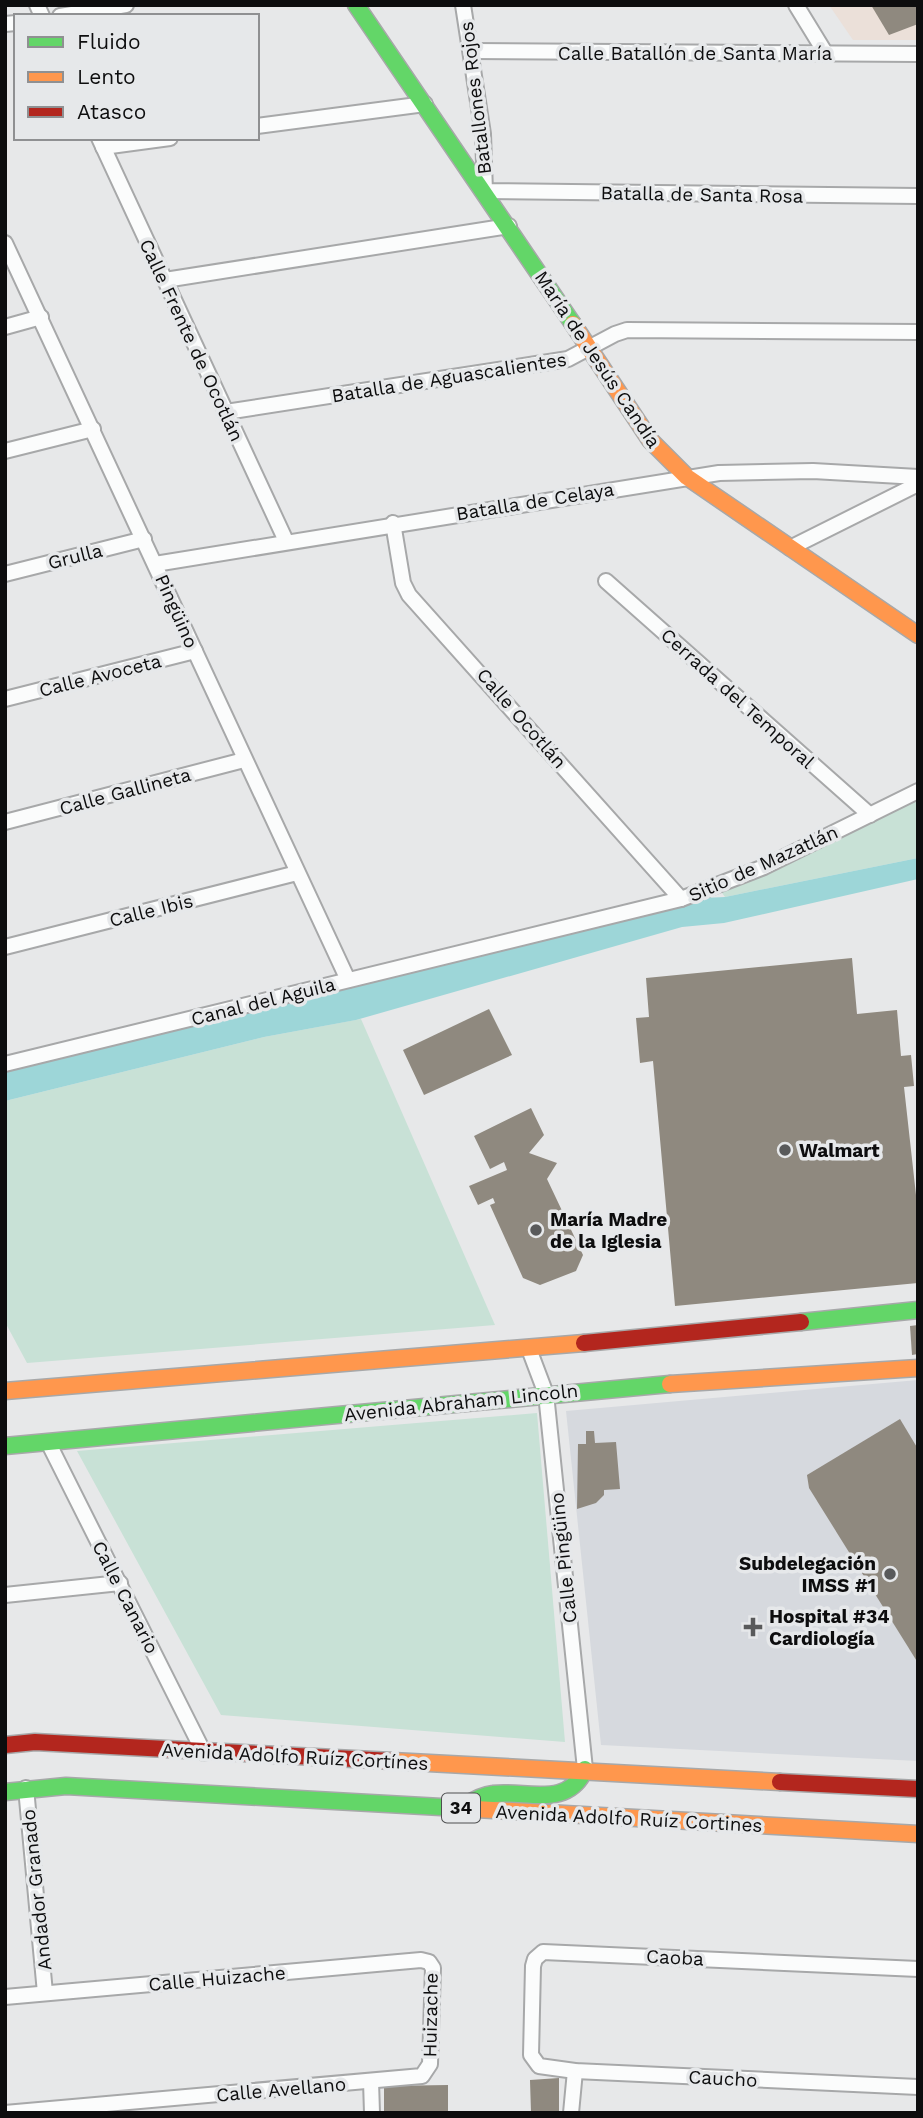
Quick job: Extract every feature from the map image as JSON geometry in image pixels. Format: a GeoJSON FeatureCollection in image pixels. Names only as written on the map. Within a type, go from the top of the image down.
{"type":"FeatureCollection","features":[{"type":"Feature","properties":{"kind":"main road","name":"María de Jesús Candía"},"geometry":{"type":"LineString","coordinates":[[356,5],[509,226],[650,440],[687,477],[917,634]]}},
{"type":"Feature","properties":{"kind":"main road"},"geometry":{"type":"LineString","coordinates":[[5,1391],[529,1349],[918,1310]]}},
{"type":"Feature","properties":{"kind":"main road","name":"Avenida Abraham Lincoln"},"geometry":{"type":"LineString","coordinates":[[5,1446],[546,1394],[918,1368]]}},
{"type":"Feature","properties":{"kind":"main road","name":"Avenida Adolfo Ruíz Cortínes"},"geometry":{"type":"LineString","coordinates":[[5,1745],[35,1742],[585,1769]]}},
{"type":"Feature","properties":{"kind":"main road"},"geometry":{"type":"LineString","coordinates":[[460,1808],[475,1799],[495,1794],[568,1793],[579,1785],[585,1769]]}},
{"type":"Feature","properties":{"kind":"main road","name":"34"},"geometry":{"type":"LineString","coordinates":[[585,1769],[918,1788]]}},
{"type":"Feature","properties":{"kind":"main road","name":"Avenida Adolfo Ruíz Cortines"},"geometry":{"type":"LineString","coordinates":[[5,1792],[26,1787],[66,1786],[918,1834]]}},
{"type":"Feature","properties":{"kind":"street"},"geometry":{"type":"LineString","coordinates":[[72,14],[126,5]]}},
{"type":"Feature","properties":{"kind":"street","name":"Batallones Rojos"},"geometry":{"type":"LineString","coordinates":[[463,5],[483,134],[485,191]]}},
{"type":"Feature","properties":{"kind":"street"},"geometry":{"type":"LineString","coordinates":[[796,5],[827,54]]}},
{"type":"Feature","properties":{"kind":"street","name":"Calle Batallón de Santa María"},"geometry":{"type":"LineString","coordinates":[[472,51],[918,54]]}},
{"type":"Feature","properties":{"kind":"street"},"geometry":{"type":"LineString","coordinates":[[259,127],[425,104]]}},
{"type":"Feature","properties":{"kind":"street"},"geometry":{"type":"LineString","coordinates":[[101,143],[142,140]]}},
{"type":"Feature","properties":{"kind":"street","name":"Calle Frente de Ocotlán"},"geometry":{"type":"LineString","coordinates":[[101,143],[286,541]]}},
{"type":"Feature","properties":{"kind":"street","name":"Batalla de Santa Rosa"},"geometry":{"type":"LineString","coordinates":[[485,191],[918,196]]}},
{"type":"Feature","properties":{"kind":"street"},"geometry":{"type":"LineString","coordinates":[[165,280],[509,226]]}},
{"type":"Feature","properties":{"kind":"street","name":"Pingüino"},"geometry":{"type":"LineString","coordinates":[[5,243],[348,980]]}},
{"type":"Feature","properties":{"kind":"street"},"geometry":{"type":"LineString","coordinates":[[5,327],[41,317]]}},
{"type":"Feature","properties":{"kind":"street","name":"Batalla de Aguascalientes"},"geometry":{"type":"LineString","coordinates":[[226,412],[568,359],[615,334],[643,329],[918,332]]}},
{"type":"Feature","properties":{"kind":"street"},"geometry":{"type":"LineString","coordinates":[[5,451],[93,429]]}},
{"type":"Feature","properties":{"kind":"street","name":"Batalla de Celaya"},"geometry":{"type":"LineString","coordinates":[[155,564],[687,477],[765,471],[918,477]]}},
{"type":"Feature","properties":{"kind":"street"},"geometry":{"type":"LineString","coordinates":[[790,548],[918,484]]}},
{"type":"Feature","properties":{"kind":"street","name":"Calle Ocotlán"},"geometry":{"type":"LineString","coordinates":[[393,523],[402,583],[409,594],[681,899]]}},
{"type":"Feature","properties":{"kind":"street","name":"Grulla"},"geometry":{"type":"LineString","coordinates":[[5,574],[144,539]]}},
{"type":"Feature","properties":{"kind":"street","name":"Cerrada del Temporal"},"geometry":{"type":"LineString","coordinates":[[606,581],[870,815]]}},
{"type":"Feature","properties":{"kind":"street","name":"Calle Avoceta"},"geometry":{"type":"LineString","coordinates":[[5,699],[195,651]]}},
{"type":"Feature","properties":{"kind":"street","name":"Calle Gallineta"},"geometry":{"type":"LineString","coordinates":[[5,822],[244,760]]}},
{"type":"Feature","properties":{"kind":"street","name":"Sitio de Mazatlán"},"geometry":{"type":"LineString","coordinates":[[521,940],[681,899],[764,867],[918,790]]}},
{"type":"Feature","properties":{"kind":"street","name":"Calle Ibis"},"geometry":{"type":"LineString","coordinates":[[5,947],[297,873]]}},
{"type":"Feature","properties":{"kind":"street","name":"Canal del Aguila"},"geometry":{"type":"LineString","coordinates":[[5,1064],[521,940]]}},
{"type":"Feature","properties":{"kind":"street","name":"Calle Pingüino"},"geometry":{"type":"LineString","coordinates":[[529,1349],[546,1394],[585,1769]]}},
{"type":"Feature","properties":{"kind":"street","name":"Calle Canario"},"geometry":{"type":"LineString","coordinates":[[48,1442],[204,1752]]}},
{"type":"Feature","properties":{"kind":"street"},"geometry":{"type":"LineString","coordinates":[[5,1595],[120,1583]]}},
{"type":"Feature","properties":{"kind":"street","name":"Andador Granado"},"geometry":{"type":"LineString","coordinates":[[26,1787],[45,1993]]}},
{"type":"Feature","properties":{"kind":"street","name":"Caoba"},"geometry":{"type":"LineString","coordinates":[[532,2059],[533,1966],[535,1959],[543,1952],[918,1969]]}},
{"type":"Feature","properties":{"kind":"street","name":"Calle Huizache"},"geometry":{"type":"LineString","coordinates":[[5,1997],[421,1960],[429,1962]]}},
{"type":"Feature","properties":{"kind":"street","name":"Huizache"},"geometry":{"type":"LineString","coordinates":[[429,1962],[433,1968],[429,2069]]}},
{"type":"Feature","properties":{"kind":"street","name":"Caucho"},"geometry":{"type":"LineString","coordinates":[[532,2059],[544,2067],[575,2071],[918,2087]]}},
{"type":"Feature","properties":{"kind":"street","name":"Calle Avellano"},"geometry":{"type":"LineString","coordinates":[[5,2113],[422,2076],[429,2069]]}},
{"type":"Feature","properties":{"kind":"street"},"geometry":{"type":"LineString","coordinates":[[571,2113],[575,2071]]}},
{"type":"Feature","properties":{"kind":"street"},"geometry":{"type":"LineString","coordinates":[[371,2081],[372,2113]]}},
{"type":"Feature","properties":{"kind":"shaded area"},"geometry":{"type":"Polygon","coordinates":[[[829,5],[918,5],[918,40],[853,40],[829,5]]]}},
{"type":"Feature","properties":{"kind":"shaded area","name":"Hospital #34 Cardiología"},"geometry":{"type":"Polygon","coordinates":[[[918,1380],[918,1761],[601,1745],[566,1411],[918,1380]]]}},
{"type":"Feature","properties":{"kind":"green space"},"geometry":{"type":"Polygon","coordinates":[[[918,791],[918,858],[725,897],[717,886],[918,791]]]}},
{"type":"Feature","properties":{"kind":"green space"},"geometry":{"type":"Polygon","coordinates":[[[361,1019],[495,1325],[27,1363],[5,1322],[5,1101],[264,1037],[361,1019]]]}},
{"type":"Feature","properties":{"kind":"green space"},"geometry":{"type":"Polygon","coordinates":[[[537,1413],[565,1742],[221,1715],[77,1451],[537,1413]]]}},
{"type":"Feature","properties":{"kind":"water"},"geometry":{"type":"Polygon","coordinates":[[[918,858],[918,879],[724,923],[682,927],[356,1020],[264,1037],[5,1101],[5,1064],[681,899],[725,897],[918,858]]]}},
{"type":"Feature","properties":{"kind":"building"},"geometry":{"type":"Polygon","coordinates":[[[871,5],[918,5],[918,24],[889,35],[871,5]]]}},
{"type":"Feature","properties":{"kind":"building","name":"Walmart"},"geometry":{"type":"Polygon","coordinates":[[[852,958],[857,1014],[897,1010],[901,1056],[911,1055],[914,1086],[904,1087],[918,1213],[918,1283],[675,1306],[653,1061],[640,1063],[636,1018],[649,1017],[646,978],[852,958]]]}},
{"type":"Feature","properties":{"kind":"building"},"geometry":{"type":"Polygon","coordinates":[[[489,1009],[512,1055],[424,1095],[403,1050],[489,1009]]]}},
{"type":"Feature","properties":{"kind":"building"},"geometry":{"type":"Polygon","coordinates":[[[531,1108],[544,1135],[529,1153],[557,1163],[547,1179],[583,1255],[576,1271],[540,1285],[523,1278],[490,1205],[495,1203],[493,1198],[478,1205],[469,1186],[507,1170],[504,1162],[490,1169],[474,1136],[531,1108]]]}},
{"type":"Feature","properties":{"kind":"building"},"geometry":{"type":"Polygon","coordinates":[[[918,1325],[918,1354],[912,1355],[910,1326],[918,1325]]]}},
{"type":"Feature","properties":{"kind":"building","name":"Subdelegación IMSS #1"},"geometry":{"type":"Polygon","coordinates":[[[900,1419],[918,1449],[918,1663],[809,1488],[807,1475],[900,1419]]]}},
{"type":"Feature","properties":{"kind":"building"},"geometry":{"type":"Polygon","coordinates":[[[586,1431],[594,1431],[595,1443],[616,1442],[620,1489],[604,1490],[604,1495],[596,1503],[577,1509],[578,1444],[586,1444],[586,1431]]]}},
{"type":"Feature","properties":{"kind":"building"},"geometry":{"type":"Polygon","coordinates":[[[559,2078],[559,2113],[531,2113],[530,2080],[559,2078]]]}},
{"type":"Feature","properties":{"kind":"building"},"geometry":{"type":"Polygon","coordinates":[[[448,2085],[448,2113],[384,2113],[384,2086],[448,2085]]]}},
{"type":"Feature","properties":{"kind":"traffic: fast"},"geometry":{"type":"LineString","coordinates":[[356,5],[573,324]]}},
{"type":"Feature","properties":{"kind":"traffic: fast"},"geometry":{"type":"LineString","coordinates":[[801,1322],[918,1310]]}},
{"type":"Feature","properties":{"kind":"traffic: fast"},"geometry":{"type":"LineString","coordinates":[[5,1446],[670,1384]]}},
{"type":"Feature","properties":{"kind":"traffic: fast"},"geometry":{"type":"LineString","coordinates":[[463,1807],[493,1794],[557,1793],[578,1781],[585,1769]]}},
{"type":"Feature","properties":{"kind":"traffic: fast"},"geometry":{"type":"LineString","coordinates":[[5,1792],[66,1786],[459,1808]]}},
{"type":"Feature","properties":{"kind":"traffic: slow"},"geometry":{"type":"LineString","coordinates":[[573,324],[650,440],[687,477],[918,635]]}},
{"type":"Feature","properties":{"kind":"traffic: slow"},"geometry":{"type":"LineString","coordinates":[[5,1391],[584,1343]]}},
{"type":"Feature","properties":{"kind":"traffic: slow"},"geometry":{"type":"LineString","coordinates":[[670,1384],[918,1368]]}},
{"type":"Feature","properties":{"kind":"traffic: slow"},"geometry":{"type":"LineString","coordinates":[[392,1761],[780,1782]]}},
{"type":"Feature","properties":{"kind":"traffic: slow"},"geometry":{"type":"LineString","coordinates":[[459,1808],[918,1834]]}},
{"type":"Feature","properties":{"kind":"traffic: jam"},"geometry":{"type":"LineString","coordinates":[[584,1343],[801,1322]]}},
{"type":"Feature","properties":{"kind":"traffic: jam"},"geometry":{"type":"LineString","coordinates":[[5,1745],[35,1742],[392,1761]]}},
{"type":"Feature","properties":{"kind":"traffic: jam"},"geometry":{"type":"LineString","coordinates":[[780,1782],[918,1789]]}},
{"type":"Feature","properties":{"kind":"place","name":"Walmart"},"geometry":{"type":"Point","coordinates":[785,1150]}},
{"type":"Feature","properties":{"kind":"place","name":"María Madre de la Iglesia"},"geometry":{"type":"Point","coordinates":[536,1230]}},
{"type":"Feature","properties":{"kind":"place","name":"Subdelegación IMSS #1"},"geometry":{"type":"Point","coordinates":[890,1574]}},
{"type":"Feature","properties":{"kind":"place","name":"Hospital #34 Cardiología"},"geometry":{"type":"Point","coordinates":[753,1627]}}]}
